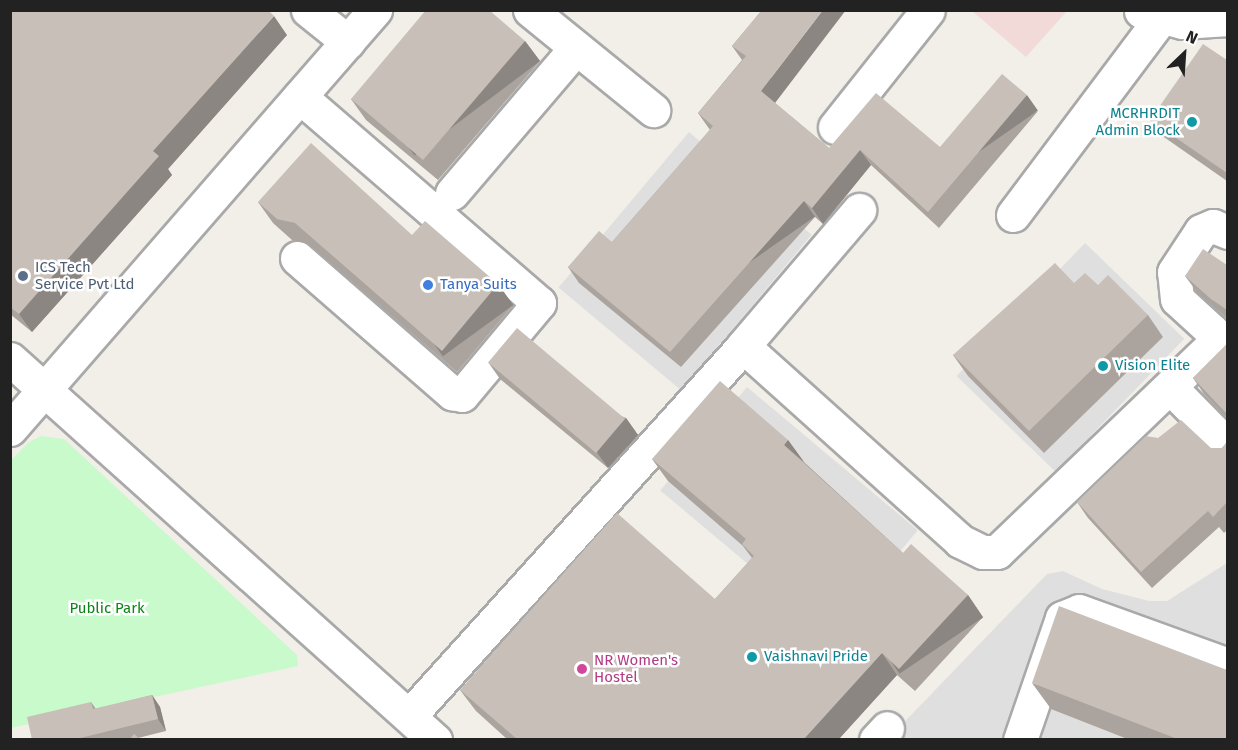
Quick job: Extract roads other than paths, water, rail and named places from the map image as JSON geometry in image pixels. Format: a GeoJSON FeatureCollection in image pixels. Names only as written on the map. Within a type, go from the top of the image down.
{"type":"FeatureCollection","features":[{"type":"Feature","properties":{"kind":"street"},"geometry":{"type":"LineString","coordinates":[[308,10],[348,42]]}},
{"type":"Feature","properties":{"kind":"street"},"geometry":{"type":"LineString","coordinates":[[10,429],[375,10]]}},
{"type":"Feature","properties":{"kind":"street"},"geometry":{"type":"LineString","coordinates":[[530,10],[653,110]]}},
{"type":"Feature","properties":{"kind":"street"},"geometry":{"type":"LineString","coordinates":[[835,127],[928,10]]}},
{"type":"Feature","properties":{"kind":"street"},"geometry":{"type":"LineString","coordinates":[[1013,215],[1150,14],[1199,23],[1227,19]]}},
{"type":"Feature","properties":{"kind":"street"},"geometry":{"type":"LineString","coordinates":[[452,193],[576,48]]}},
{"type":"Feature","properties":{"kind":"street"},"geometry":{"type":"LineString","coordinates":[[297,258],[452,393],[462,395],[539,303],[300,97]]}},
{"type":"Feature","properties":{"kind":"street"},"geometry":{"type":"LineString","coordinates":[[410,714],[743,346],[859,210]]}},
{"type":"Feature","properties":{"kind":"street"},"geometry":{"type":"LineString","coordinates":[[743,346],[960,541],[983,552],[997,552],[1171,409],[1215,337],[1177,299],[1174,272],[1201,231],[1213,226],[1227,232]]}},
{"type":"Feature","properties":{"kind":"street"},"geometry":{"type":"LineString","coordinates":[[10,359],[410,714],[435,740]]}},
{"type":"Feature","properties":{"kind":"street"},"geometry":{"type":"LineString","coordinates":[[1171,409],[1227,425]]}},
{"type":"Feature","properties":{"kind":"street"},"geometry":{"type":"LineString","coordinates":[[1171,409],[1227,446]]}},
{"type":"Feature","properties":{"kind":"street"},"geometry":{"type":"LineString","coordinates":[[1020,740],[1062,618],[1079,611],[1227,665]]}},
{"type":"Feature","properties":{"kind":"place","name":"MCRHRDIT Admin Block"},"geometry":{"type":"Point","coordinates":[1192,122]}},
{"type":"Feature","properties":{"kind":"place","name":"ICS Tech Service Pvt Ltd"},"geometry":{"type":"Point","coordinates":[23,276]}},
{"type":"Feature","properties":{"kind":"place","name":"Tanya Suits"},"geometry":{"type":"Point","coordinates":[428,285]}},
{"type":"Feature","properties":{"kind":"place","name":"Vision Elite"},"geometry":{"type":"Point","coordinates":[1103,366]}},
{"type":"Feature","properties":{"kind":"place","name":"Vaishnavi Pride"},"geometry":{"type":"Point","coordinates":[752,657]}},
{"type":"Feature","properties":{"kind":"place","name":"NR Women's Hostel"},"geometry":{"type":"Point","coordinates":[582,669]}},
{"type":"Feature","properties":{"kind":"park label","name":"Public Park"},"geometry":{"type":"Point","coordinates":[107,609]}}]}
